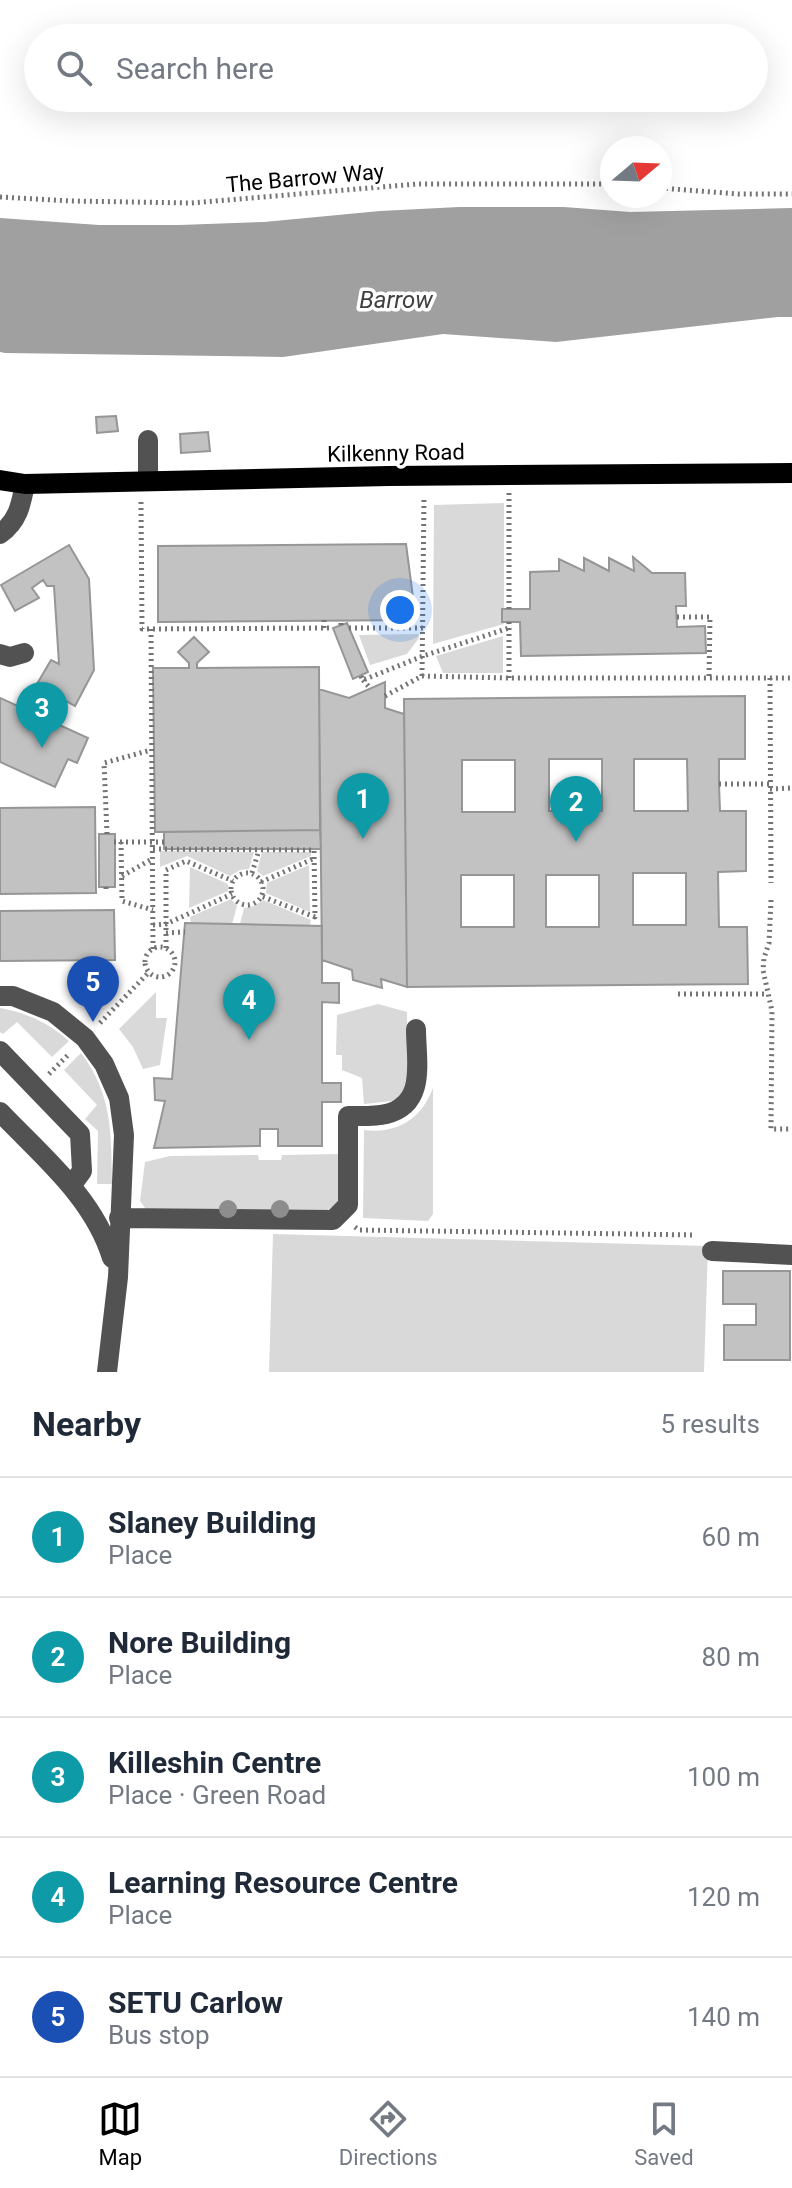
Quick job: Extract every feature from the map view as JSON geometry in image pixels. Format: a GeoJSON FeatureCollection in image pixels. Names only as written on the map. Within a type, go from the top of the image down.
{"type":"FeatureCollection","features":[{"type":"Feature","properties":{"kind":"main road","name":"Kilkenny Road"},"geometry":{"type":"LineString","coordinates":[[0,480],[25,484],[792,473]]}},
{"type":"Feature","properties":{"kind":"street"},"geometry":{"type":"LineString","coordinates":[[144,482],[148,440]]}},
{"type":"Feature","properties":{"kind":"street"},"geometry":{"type":"LineString","coordinates":[[0,534],[20,511],[25,484]]}},
{"type":"Feature","properties":{"kind":"street"},"geometry":{"type":"LineString","coordinates":[[0,654],[10,657],[24,653]]}},
{"type":"Feature","properties":{"kind":"street"},"geometry":{"type":"LineString","coordinates":[[0,996],[13,996],[53,1012],[85,1038],[104,1064],[119,1098],[124,1135],[118,1277],[107,1372]]}},
{"type":"Feature","properties":{"kind":"street"},"geometry":{"type":"LineString","coordinates":[[119,1218],[333,1220],[348,1205],[348,1116],[386,1114],[406,1104],[417,1088],[416,1029]]}},
{"type":"Feature","properties":{"kind":"street"},"geometry":{"type":"LineString","coordinates":[[0,1051],[80,1134],[82,1171],[71,1186]]}},
{"type":"Feature","properties":{"kind":"street"},"geometry":{"type":"LineString","coordinates":[[0,1112],[71,1186],[105,1235],[118,1277]]}},
{"type":"Feature","properties":{"kind":"street"},"geometry":{"type":"LineString","coordinates":[[708,1243],[792,1255]]}},
{"type":"Feature","properties":{"kind":"path","name":"The Barrow Way"},"geometry":{"type":"LineString","coordinates":[[0,197],[191,203],[417,184],[600,184]]}},
{"type":"Feature","properties":{"kind":"path"},"geometry":{"type":"LineString","coordinates":[[672,189],[792,194]]}},
{"type":"Feature","properties":{"kind":"path"},"geometry":{"type":"LineString","coordinates":[[422,676],[424,476]]}},
{"type":"Feature","properties":{"kind":"path"},"geometry":{"type":"LineString","coordinates":[[508,476],[509,609]]}},
{"type":"Feature","properties":{"kind":"path"},"geometry":{"type":"LineString","coordinates":[[144,482],[142,629],[333,628]]}},
{"type":"Feature","properties":{"kind":"path"},"geometry":{"type":"LineString","coordinates":[[677,617],[710,617],[709,678]]}},
{"type":"Feature","properties":{"kind":"path"},"geometry":{"type":"LineString","coordinates":[[324,620],[324,628]]}},
{"type":"Feature","properties":{"kind":"path"},"geometry":{"type":"LineString","coordinates":[[353,625],[423,628]]}},
{"type":"Feature","properties":{"kind":"path"},"geometry":{"type":"LineString","coordinates":[[370,688],[362,678],[509,625],[509,678]]}},
{"type":"Feature","properties":{"kind":"path"},"geometry":{"type":"LineString","coordinates":[[151,629],[153,949]]}},
{"type":"Feature","properties":{"kind":"path"},"geometry":{"type":"LineString","coordinates":[[385,696],[422,676],[792,678]]}},
{"type":"Feature","properties":{"kind":"path"},"geometry":{"type":"LineString","coordinates":[[770,678],[771,883]]}},
{"type":"Feature","properties":{"kind":"path"},"geometry":{"type":"LineString","coordinates":[[107,834],[104,763],[151,750]]}},
{"type":"Feature","properties":{"kind":"path"},"geometry":{"type":"LineString","coordinates":[[719,784],[792,788]]}},
{"type":"Feature","properties":{"kind":"path"},"geometry":{"type":"LineString","coordinates":[[166,901],[153,906],[119,901],[122,876],[118,842],[152,846],[314,850],[315,917],[261,896]]}},
{"type":"Feature","properties":{"kind":"path"},"geometry":{"type":"LineString","coordinates":[[152,846],[164,842]]}},
{"type":"Feature","properties":{"kind":"path"},"geometry":{"type":"LineString","coordinates":[[252,873],[259,850]]}},
{"type":"Feature","properties":{"kind":"path"},"geometry":{"type":"LineString","coordinates":[[261,882],[315,858]]}},
{"type":"Feature","properties":{"kind":"path"},"geometry":{"type":"LineString","coordinates":[[122,876],[152,859]]}},
{"type":"Feature","properties":{"kind":"path"},"geometry":{"type":"LineString","coordinates":[[153,871],[166,870],[186,861],[233,881]]}},
{"type":"Feature","properties":{"kind":"path"},"geometry":{"type":"LineString","coordinates":[[166,870],[166,948]]}},
{"type":"Feature","properties":{"kind":"path"},"geometry":{"type":"LineString","coordinates":[[252,873],[261,882],[261,896],[255,903],[244,904],[232,894],[233,881],[241,874],[252,873]]}},
{"type":"Feature","properties":{"kind":"path"},"geometry":{"type":"LineString","coordinates":[[153,925],[166,924],[232,894]]}},
{"type":"Feature","properties":{"kind":"path"},"geometry":{"type":"LineString","coordinates":[[771,900],[769,943],[764,958],[765,985],[772,1011],[771,1129],[792,1129]]}},
{"type":"Feature","properties":{"kind":"path"},"geometry":{"type":"LineString","coordinates":[[166,933],[185,932]]}},
{"type":"Feature","properties":{"kind":"path"},"geometry":{"type":"LineString","coordinates":[[157,947],[166,948],[175,958],[175,966],[163,977],[156,976],[145,965],[146,957],[157,947]]}},
{"type":"Feature","properties":{"kind":"path"},"geometry":{"type":"LineString","coordinates":[[678,994],[768,994]]}},
{"type":"Feature","properties":{"kind":"path"},"geometry":{"type":"LineString","coordinates":[[337,1216],[359,1230],[708,1243]]}},
{"type":"Feature","properties":{"kind":"shaded area"},"geometry":{"type":"Polygon","coordinates":[[[504,503],[504,624],[433,644],[434,505],[504,503]]]}},
{"type":"Feature","properties":{"kind":"shaded area"},"geometry":{"type":"Polygon","coordinates":[[[418,634],[419,638],[407,654],[370,665],[359,635],[418,634]]]}},
{"type":"Feature","properties":{"kind":"shaded area"},"geometry":{"type":"Polygon","coordinates":[[[503,636],[503,673],[443,673],[436,656],[503,636]]]}},
{"type":"Feature","properties":{"kind":"shaded area"},"geometry":{"type":"Polygon","coordinates":[[[160,851],[254,852],[249,869],[230,876],[187,856],[160,867],[160,851]]]}},
{"type":"Feature","properties":{"kind":"shaded area"},"geometry":{"type":"Polygon","coordinates":[[[262,852],[311,852],[311,856],[263,876],[257,871],[262,852]]]}},
{"type":"Feature","properties":{"kind":"shaded area"},"geometry":{"type":"Polygon","coordinates":[[[309,865],[310,912],[266,893],[267,883],[309,865]]]}},
{"type":"Feature","properties":{"kind":"shaded area"},"geometry":{"type":"Polygon","coordinates":[[[190,867],[228,884],[228,891],[189,908],[190,867]]]}},
{"type":"Feature","properties":{"kind":"shaded area"},"geometry":{"type":"Polygon","coordinates":[[[231,899],[237,906],[232,924],[191,923],[190,917],[231,899]]]}},
{"type":"Feature","properties":{"kind":"shaded area"},"geometry":{"type":"Polygon","coordinates":[[[263,900],[311,920],[310,926],[240,924],[244,908],[255,906],[263,900]]]}},
{"type":"Feature","properties":{"kind":"shaded area"},"geometry":{"type":"Polygon","coordinates":[[[156,992],[156,1018],[167,1018],[160,1065],[143,1069],[133,1047],[119,1029],[156,992]]]}},
{"type":"Feature","properties":{"kind":"shaded area"},"geometry":{"type":"Polygon","coordinates":[[[378,1004],[407,1012],[408,1083],[400,1098],[364,1104],[362,1078],[342,1070],[342,1055],[336,1055],[337,1015],[378,1004]]]}},
{"type":"Feature","properties":{"kind":"shaded area"},"geometry":{"type":"Polygon","coordinates":[[[0,1008],[37,1020],[69,1041],[52,1057],[17,1022],[3,1034],[0,1032],[0,1008]]]}},
{"type":"Feature","properties":{"kind":"shaded area"},"geometry":{"type":"Polygon","coordinates":[[[81,1053],[105,1100],[112,1184],[97,1184],[98,1131],[85,1119],[97,1105],[64,1070],[81,1053]]]}},
{"type":"Feature","properties":{"kind":"shaded area"},"geometry":{"type":"Polygon","coordinates":[[[433,1088],[433,1214],[428,1221],[363,1218],[364,1130],[398,1127],[407,1122],[422,1108],[433,1088]]]}},
{"type":"Feature","properties":{"kind":"shaded area"},"geometry":{"type":"Polygon","coordinates":[[[341,1154],[339,1201],[324,1213],[148,1212],[140,1201],[145,1162],[170,1156],[258,1155],[259,1160],[281,1160],[282,1155],[341,1154]]]}},
{"type":"Feature","properties":{"kind":"shaded area"},"geometry":{"type":"Polygon","coordinates":[[[273,1234],[708,1246],[704,1372],[269,1372],[273,1234]]]}},
{"type":"Feature","properties":{"kind":"water","name":"Barrow"},"geometry":{"type":"Polygon","coordinates":[[[459,207],[564,207],[630,212],[792,208],[792,317],[556,342],[443,334],[283,357],[0,352],[0,218],[99,225],[179,225],[264,222],[459,207]]]}},
{"type":"Feature","properties":{"kind":"building"},"geometry":{"type":"Polygon","coordinates":[[[116,416],[118,431],[97,433],[96,417],[116,416]]]}},
{"type":"Feature","properties":{"kind":"building"},"geometry":{"type":"Polygon","coordinates":[[[208,432],[210,451],[181,453],[180,434],[208,432]]]}},
{"type":"Feature","properties":{"kind":"building"},"geometry":{"type":"Polygon","coordinates":[[[406,544],[416,620],[158,622],[158,546],[406,544]]]}},
{"type":"Feature","properties":{"kind":"building"},"geometry":{"type":"Polygon","coordinates":[[[69,545],[89,579],[94,670],[75,706],[37,684],[51,660],[59,664],[54,586],[47,586],[43,580],[32,588],[39,598],[15,611],[1,585],[69,545]]]}},
{"type":"Feature","properties":{"kind":"building"},"geometry":{"type":"Polygon","coordinates":[[[633,557],[652,573],[685,573],[686,606],[676,606],[677,627],[705,626],[706,653],[521,656],[520,622],[502,622],[502,609],[530,609],[530,572],[559,571],[559,559],[584,571],[584,558],[609,571],[609,558],[634,571],[633,557]]]}},
{"type":"Feature","properties":{"kind":"building"},"geometry":{"type":"Polygon","coordinates":[[[347,623],[368,672],[353,679],[333,628],[347,623]]]}},
{"type":"Feature","properties":{"kind":"building"},"geometry":{"type":"Polygon","coordinates":[[[194,637],[209,652],[197,663],[197,668],[319,667],[320,830],[155,832],[153,668],[189,668],[189,663],[178,652],[194,637]]]}},
{"type":"Feature","properties":{"kind":"building"},"geometry":{"type":"Polygon","coordinates":[[[385,682],[385,708],[404,714],[407,987],[381,979],[382,988],[353,980],[352,970],[322,960],[319,689],[349,698],[385,682]]]}},
{"type":"Feature","properties":{"kind":"building"},"geometry":{"type":"Polygon","coordinates":[[[745,696],[745,759],[719,759],[719,784],[720,811],[746,811],[746,871],[718,872],[719,927],[747,927],[748,984],[407,987],[404,699],[745,696]],[[549,759],[549,811],[602,811],[602,759],[549,759]],[[634,759],[634,811],[688,811],[687,759],[634,759]],[[462,760],[462,812],[515,812],[515,760],[462,760]],[[633,873],[633,925],[686,925],[686,873],[633,873]],[[461,875],[461,927],[514,927],[514,875],[461,875]],[[546,875],[546,927],[599,927],[599,875],[546,875]]]}},
{"type":"Feature","properties":{"kind":"building"},"geometry":{"type":"Polygon","coordinates":[[[0,698],[88,738],[77,763],[68,759],[55,787],[0,762],[0,698]]]}},
{"type":"Feature","properties":{"kind":"building"},"geometry":{"type":"Polygon","coordinates":[[[95,807],[96,893],[0,894],[0,808],[95,807]]]}},
{"type":"Feature","properties":{"kind":"building"},"geometry":{"type":"Polygon","coordinates":[[[320,830],[321,849],[164,849],[164,832],[320,830]]]}},
{"type":"Feature","properties":{"kind":"building"},"geometry":{"type":"Polygon","coordinates":[[[99,834],[115,834],[115,887],[99,887],[99,834]]]}},
{"type":"Feature","properties":{"kind":"building"},"geometry":{"type":"Polygon","coordinates":[[[114,910],[115,960],[0,961],[0,911],[114,910]]]}},
{"type":"Feature","properties":{"kind":"building"},"geometry":{"type":"Polygon","coordinates":[[[185,923],[322,926],[322,983],[339,983],[339,1003],[322,1002],[322,1083],[341,1083],[341,1102],[322,1102],[322,1146],[278,1146],[278,1129],[260,1129],[260,1146],[154,1148],[165,1101],[155,1100],[154,1078],[172,1079],[185,923]]]}},
{"type":"Feature","properties":{"kind":"building"},"geometry":{"type":"Polygon","coordinates":[[[723,1271],[790,1271],[790,1360],[724,1360],[724,1325],[756,1325],[756,1304],[723,1304],[723,1271]]]}},
{"type":"Feature","properties":{"kind":"place","name":"Killeshin Centre"},"geometry":{"type":"Point","coordinates":[42,748]}},
{"type":"Feature","properties":{"kind":"place","name":"Slaney Building"},"geometry":{"type":"Point","coordinates":[363,839]}},
{"type":"Feature","properties":{"kind":"place","name":"Nore Building"},"geometry":{"type":"Point","coordinates":[576,842]}},
{"type":"Feature","properties":{"kind":"place","name":"SETU Carlow"},"geometry":{"type":"Point","coordinates":[93,1022]}},
{"type":"Feature","properties":{"kind":"place","name":"Learning Resource Centre"},"geometry":{"type":"Point","coordinates":[249,1040]}}]}
